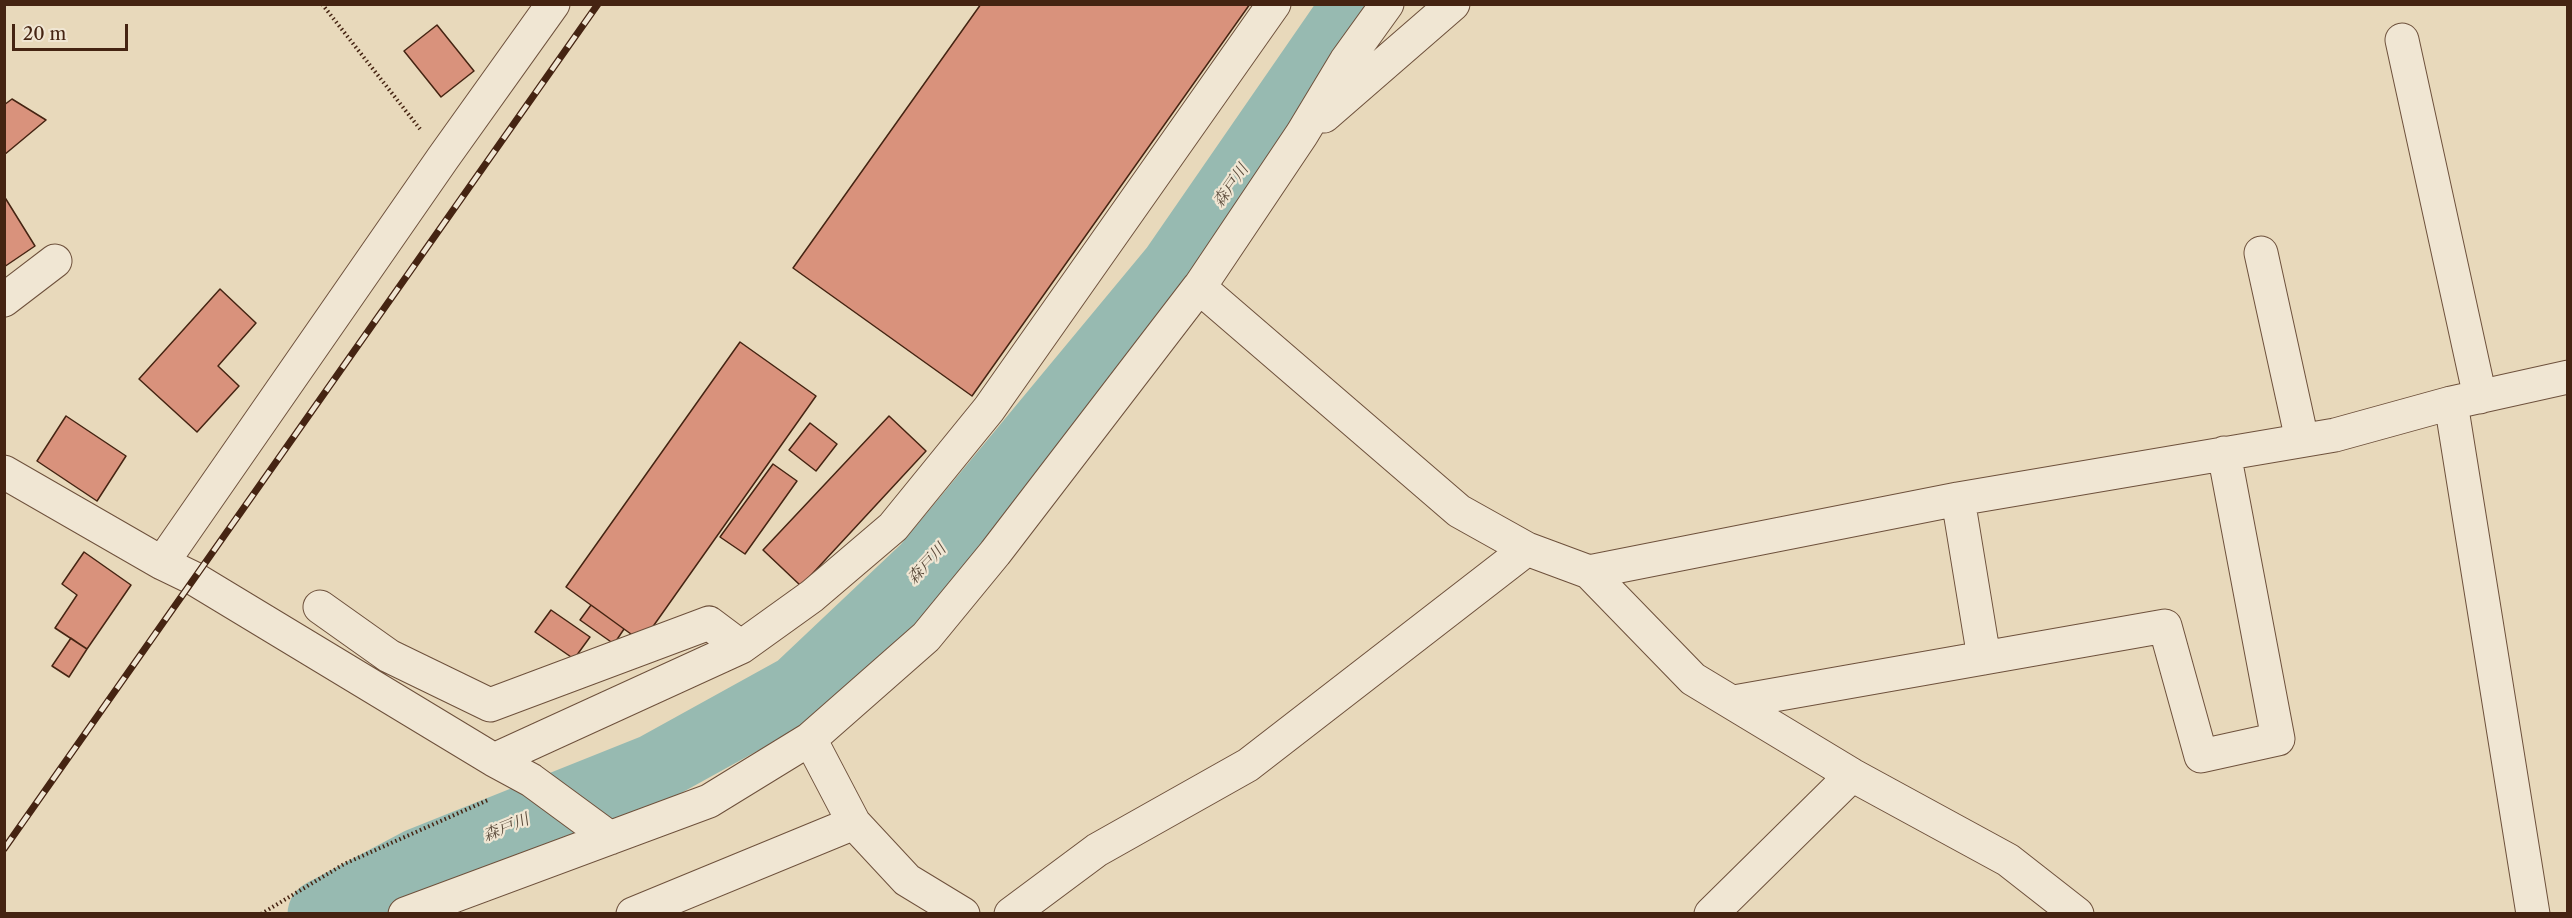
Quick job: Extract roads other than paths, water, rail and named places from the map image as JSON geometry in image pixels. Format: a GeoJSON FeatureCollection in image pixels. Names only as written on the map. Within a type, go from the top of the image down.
{"type":"FeatureCollection","features":[{"type":"Feature","properties":{"kind":"street"},"geometry":{"type":"LineString","coordinates":[[162,563],[443,158],[553,4]]}},
{"type":"Feature","properties":{"kind":"street"},"geometry":{"type":"LineString","coordinates":[[494,760],[741,647],[812,596],[893,527],[989,409],[1274,4]]}},
{"type":"Feature","properties":{"kind":"street"},"geometry":{"type":"LineString","coordinates":[[405,914],[709,801],[810,739],[926,637],[995,553],[1196,292],[1302,134],[1346,61],[1387,4]]}},
{"type":"Feature","properties":{"kind":"street"},"geometry":{"type":"LineString","coordinates":[[1302,134],[1453,4]]}},
{"type":"Feature","properties":{"kind":"street"},"geometry":{"type":"LineString","coordinates":[[2402,40],[2465,400],[2533,914]]}},
{"type":"Feature","properties":{"kind":"street"},"geometry":{"type":"LineString","coordinates":[[2261,253],[2302,440]]}},
{"type":"Feature","properties":{"kind":"street"},"geometry":{"type":"LineString","coordinates":[[4,300],[55,261]]}},
{"type":"Feature","properties":{"kind":"street"},"geometry":{"type":"LineString","coordinates":[[1196,292],[1199,286],[1460,511],[1527,549],[1589,572],[1693,679],[1852,775],[2008,860],[2077,914]]}},
{"type":"Feature","properties":{"kind":"street"},"geometry":{"type":"LineString","coordinates":[[1589,572],[1958,499],[2335,435],[2465,400],[2568,377]]}},
{"type":"Feature","properties":{"kind":"street"},"geometry":{"type":"LineString","coordinates":[[1734,702],[2165,626],[2201,756],[2278,739],[2224,453]]}},
{"type":"Feature","properties":{"kind":"street"},"geometry":{"type":"LineString","coordinates":[[4,472],[162,563],[193,578],[494,760],[531,780],[610,838]]}},
{"type":"Feature","properties":{"kind":"street"},"geometry":{"type":"LineString","coordinates":[[1958,499],[1984,658]]}},
{"type":"Feature","properties":{"kind":"street"},"geometry":{"type":"LineString","coordinates":[[1011,914],[1097,850],[1248,765],[1527,549]]}},
{"type":"Feature","properties":{"kind":"street"},"geometry":{"type":"LineString","coordinates":[[320,607],[389,656],[490,705],[709,623],[741,647]]}},
{"type":"Feature","properties":{"kind":"street"},"geometry":{"type":"LineString","coordinates":[[810,739],[854,823],[908,880],[963,914]]}},
{"type":"Feature","properties":{"kind":"street"},"geometry":{"type":"LineString","coordinates":[[1711,914],[1852,775]]}},
{"type":"Feature","properties":{"kind":"street"},"geometry":{"type":"LineString","coordinates":[[633,914],[854,823]]}},
{"type":"Feature","properties":{"kind":"waterway","name":"森戸川"},"geometry":{"type":"LineString","coordinates":[[322,914],[420,862],[655,768],[798,689],[926,568],[1174,269],[1357,4]]}},
{"type":"Feature","properties":{"kind":"railway"},"geometry":{"type":"LineString","coordinates":[[4,849],[598,4]]}}]}
